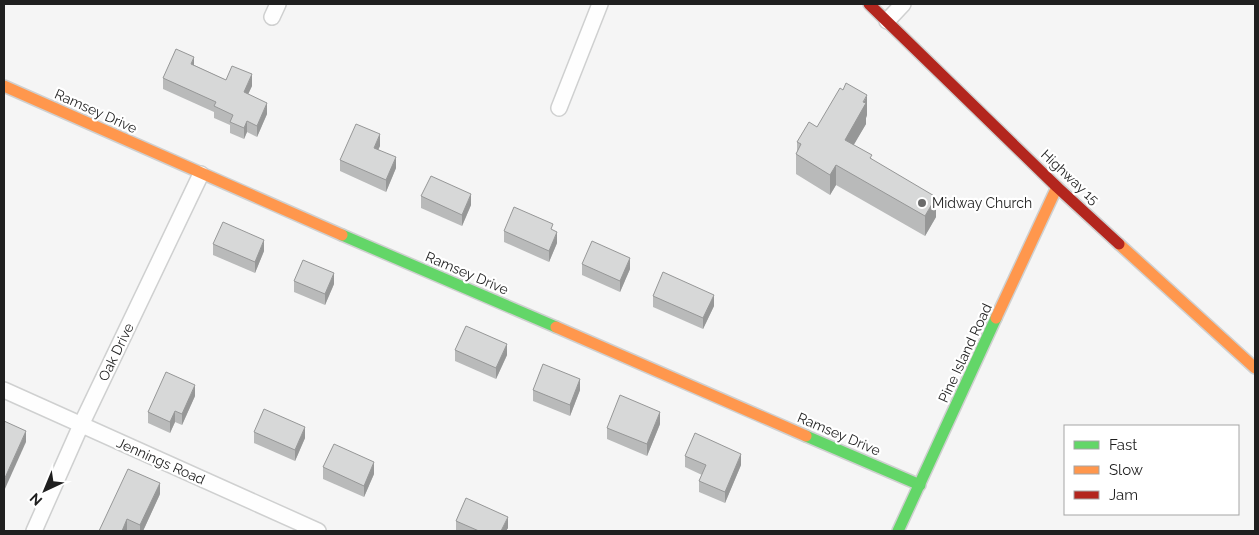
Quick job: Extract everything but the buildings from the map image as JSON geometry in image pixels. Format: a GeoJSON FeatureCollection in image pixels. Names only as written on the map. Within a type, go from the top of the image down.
{"type":"FeatureCollection","features":[{"type":"Feature","properties":{"kind":"street"},"geometry":{"type":"LineString","coordinates":[[559,108],[600,4]]}},
{"type":"Feature","properties":{"kind":"street","name":"Highway 15"},"geometry":{"type":"LineString","coordinates":[[869,4],[1057,187],[1255,368]]}},
{"type":"Feature","properties":{"kind":"street"},"geometry":{"type":"LineString","coordinates":[[887,21],[903,4]]}},
{"type":"Feature","properties":{"kind":"street","name":"Ramsey Drive"},"geometry":{"type":"LineString","coordinates":[[4,86],[201,174],[920,486]]}},
{"type":"Feature","properties":{"kind":"street","name":"Oak Drive"},"geometry":{"type":"LineString","coordinates":[[34,531],[81,425],[201,174]]}},
{"type":"Feature","properties":{"kind":"street","name":"Pine Island Road"},"geometry":{"type":"LineString","coordinates":[[898,531],[1057,187]]}},
{"type":"Feature","properties":{"kind":"street","name":"Jennings Road"},"geometry":{"type":"LineString","coordinates":[[4,390],[318,531]]}},
{"type":"Feature","properties":{"kind":"traffic: fast"},"geometry":{"type":"LineString","coordinates":[[342,235],[556,327]]}},
{"type":"Feature","properties":{"kind":"traffic: fast"},"geometry":{"type":"LineString","coordinates":[[898,531],[996,318]]}},
{"type":"Feature","properties":{"kind":"traffic: fast"},"geometry":{"type":"LineString","coordinates":[[806,436],[920,485]]}},
{"type":"Feature","properties":{"kind":"traffic: slow"},"geometry":{"type":"LineString","coordinates":[[4,86],[342,235]]}},
{"type":"Feature","properties":{"kind":"traffic: slow"},"geometry":{"type":"LineString","coordinates":[[996,318],[1057,187]]}},
{"type":"Feature","properties":{"kind":"traffic: slow"},"geometry":{"type":"LineString","coordinates":[[1119,244],[1255,368]]}},
{"type":"Feature","properties":{"kind":"traffic: slow"},"geometry":{"type":"LineString","coordinates":[[556,327],[806,436]]}},
{"type":"Feature","properties":{"kind":"traffic: jam"},"geometry":{"type":"LineString","coordinates":[[869,4],[1057,187],[1119,244]]}},
{"type":"Feature","properties":{"kind":"place","name":"Midway Church"},"geometry":{"type":"Point","coordinates":[922,203]}}]}
